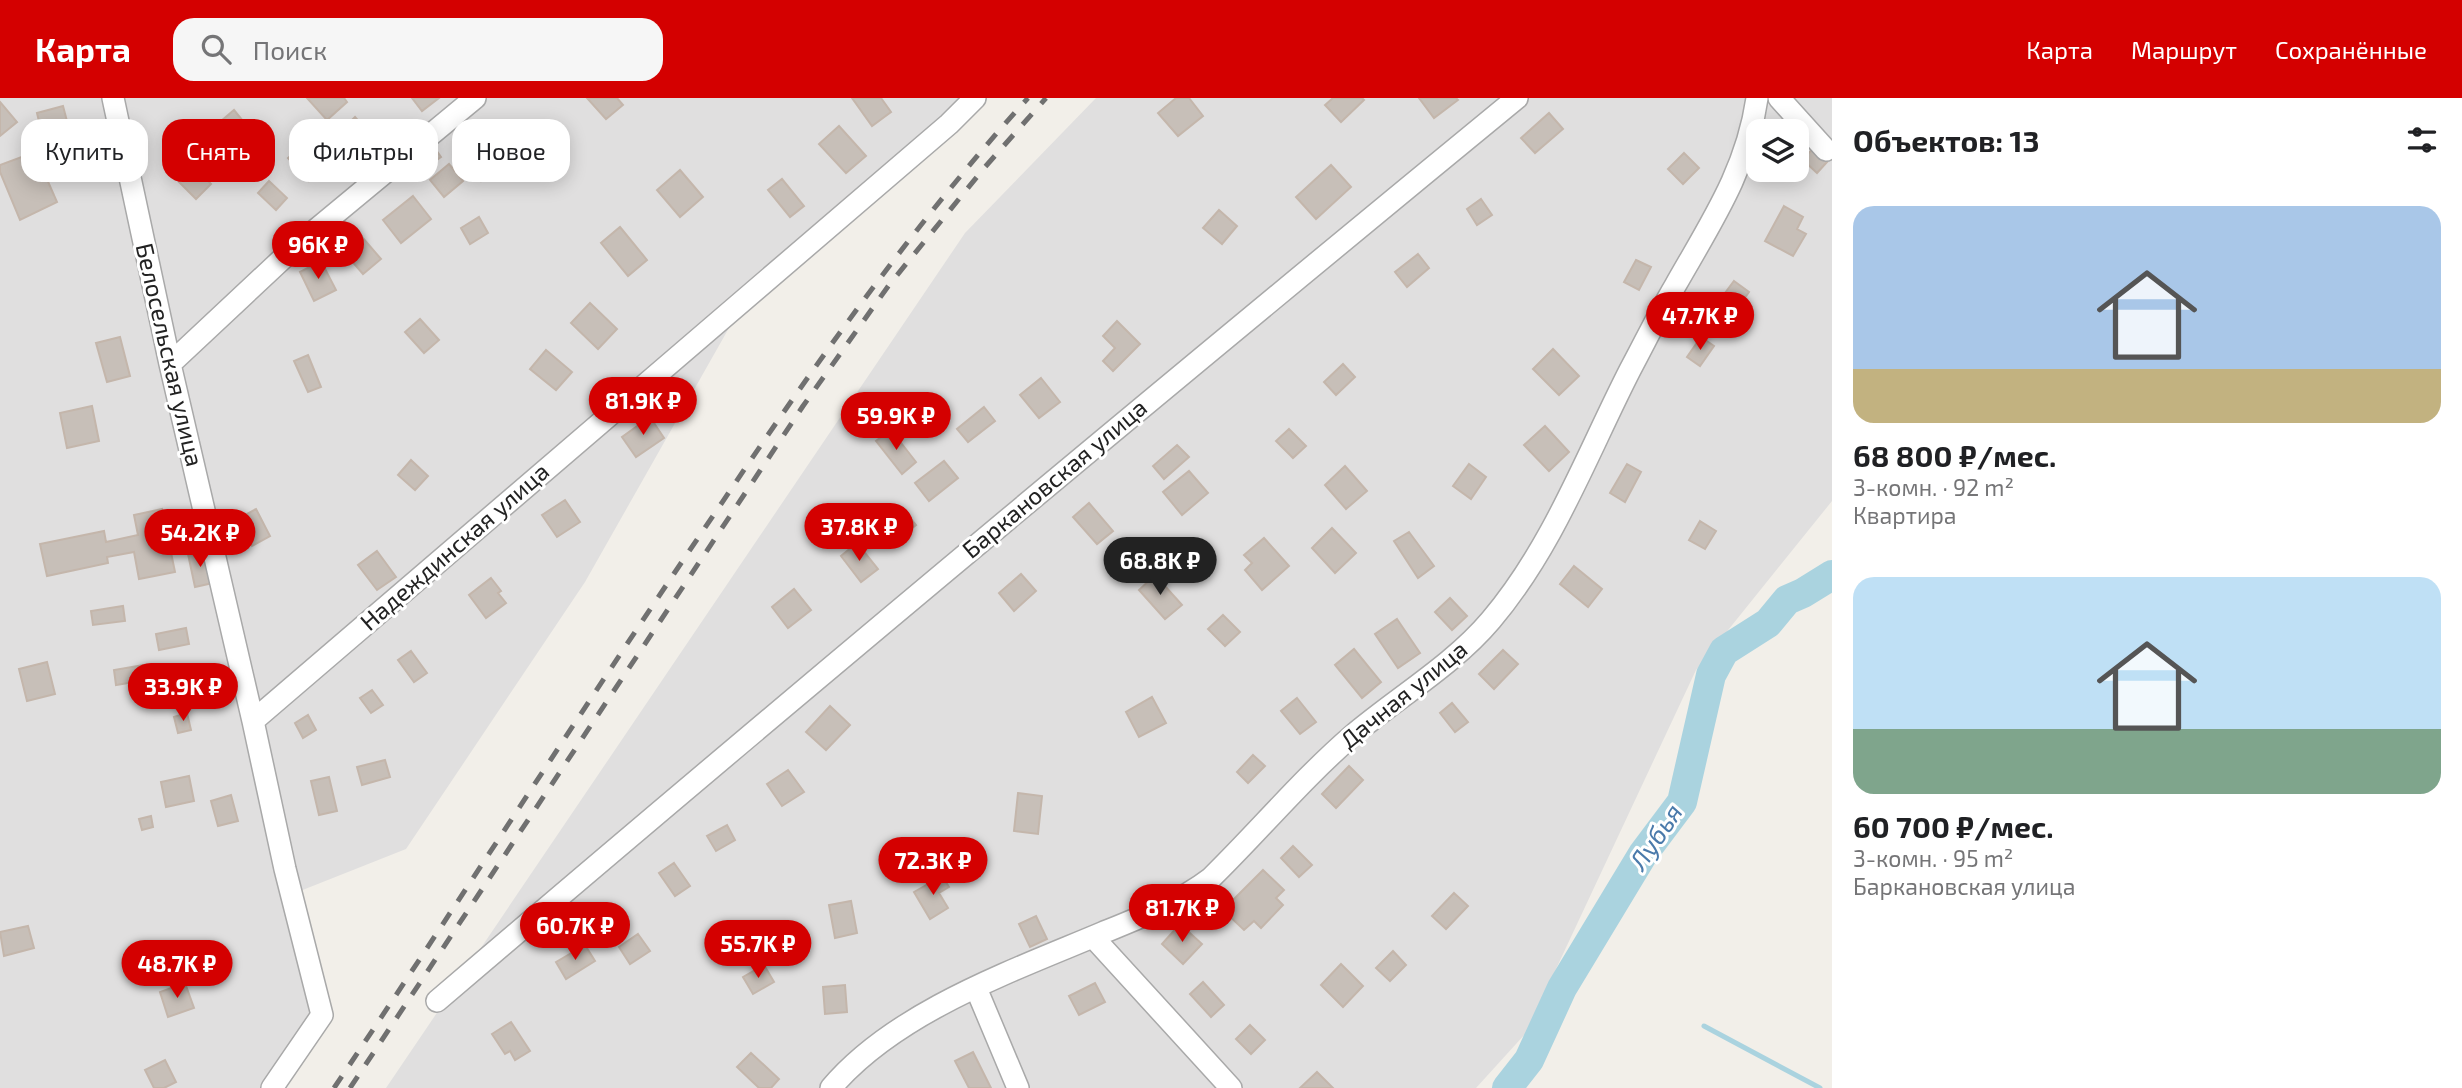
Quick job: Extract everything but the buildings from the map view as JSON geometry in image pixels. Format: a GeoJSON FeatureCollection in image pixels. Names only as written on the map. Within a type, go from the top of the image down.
{"type":"FeatureCollection","features":[{"type":"Feature","properties":{"kind":"street","name":"Белосельская улица"},"geometry":{"type":"LineString","coordinates":[[113,98],[170,364],[285,869],[322,1015],[272,1088]]}},
{"type":"Feature","properties":{"kind":"street"},"geometry":{"type":"LineString","coordinates":[[170,364],[295,247],[475,98]]}},
{"type":"Feature","properties":{"kind":"street","name":"Надеждинская улица"},"geometry":{"type":"LineString","coordinates":[[253,722],[949,124],[975,98]]}},
{"type":"Feature","properties":{"kind":"street","name":"Баркановская улица"},"geometry":{"type":"LineString","coordinates":[[437,1001],[1063,471],[1517,98]]}},
{"type":"Feature","properties":{"kind":"street","name":"Дачная улица"},"geometry":{"type":"LineString","coordinates":[[831,1088],[861,1056],[895,1031],[976,988],[1174,902],[1211,878],[1350,738],[1445,663],[1491,620],[1534,559],[1553,525],[1630,370],[1739,170],[1757,98]]}},
{"type":"Feature","properties":{"kind":"street"},"geometry":{"type":"LineString","coordinates":[[1779,98],[1826,150]]}},
{"type":"Feature","properties":{"kind":"street"},"geometry":{"type":"LineString","coordinates":[[1093,937],[1231,1088]]}},
{"type":"Feature","properties":{"kind":"street"},"geometry":{"type":"LineString","coordinates":[[976,988],[1017,1088]]}},
{"type":"Feature","properties":{"kind":"shaded area"},"geometry":{"type":"Polygon","coordinates":[[[0,98],[961,98],[944,117],[759,275],[585,582],[406,849],[290,895],[318,1013],[261,1088],[0,1088],[0,98]]]}},
{"type":"Feature","properties":{"kind":"shaded area"},"geometry":{"type":"Polygon","coordinates":[[[1096,98],[1832,98],[1832,501],[1696,670],[1526,1033],[1476,1088],[386,1088],[965,233],[1096,98]]]}},
{"type":"Feature","properties":{"kind":"waterway","name":"Лубья"},"geometry":{"type":"LineString","coordinates":[[1507,1088],[1529,1060],[1562,988],[1643,854],[1682,802],[1711,675],[1724,651],[1768,623],[1787,600],[1832,575]]}},
{"type":"Feature","properties":{"kind":"waterway"},"geometry":{"type":"LineString","coordinates":[[1704,1026],[1820,1088]]}},
{"type":"Feature","properties":{"kind":"railway"},"geometry":{"type":"LineString","coordinates":[[334,1088],[620,654],[790,403],[904,247],[1028,98]]}},
{"type":"Feature","properties":{"kind":"railway"},"geometry":{"type":"LineString","coordinates":[[350,1088],[803,406],[889,285],[985,167],[1046,98]]}}]}
